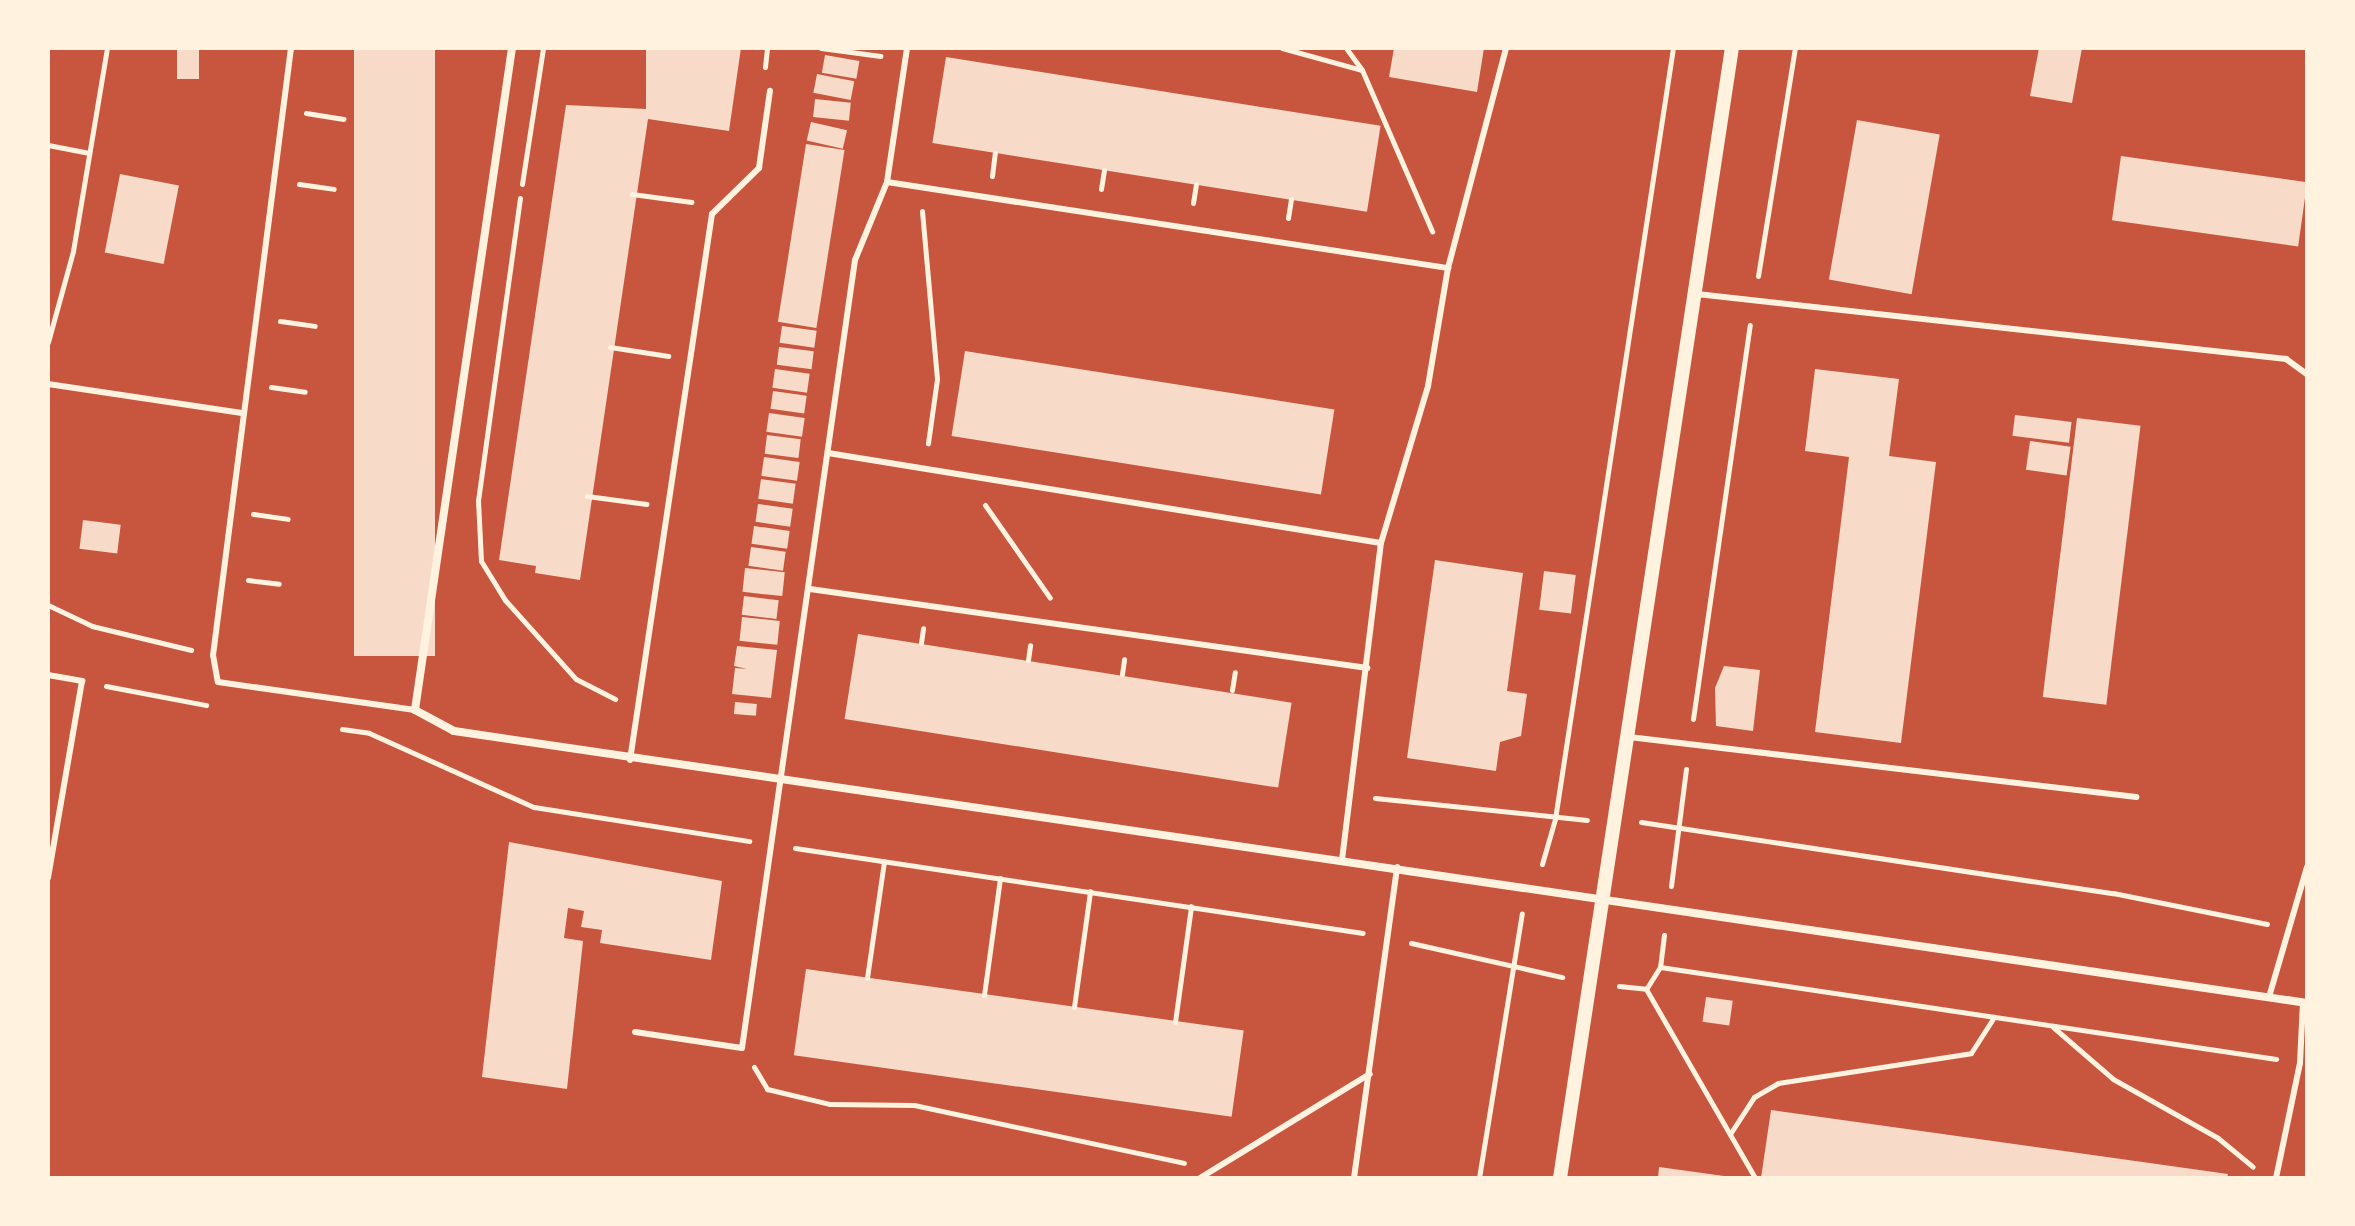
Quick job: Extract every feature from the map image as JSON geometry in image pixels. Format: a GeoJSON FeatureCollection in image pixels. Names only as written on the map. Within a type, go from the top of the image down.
{"type":"FeatureCollection","features":[{"type":"Feature","properties":{"kind":"street"},"geometry":{"type":"LineString","coordinates":[[512,48],[415,710],[454,731],[630,760],[1397,867],[2305,1003]]}},
{"type":"Feature","properties":{"kind":"street"},"geometry":{"type":"LineString","coordinates":[[1560,1178],[1606,899],[1693,293],[1732,48]]}},
{"type":"Feature","properties":{"kind":"lane"},"geometry":{"type":"LineString","coordinates":[[291,48],[213,655],[218,682],[415,710]]}},
{"type":"Feature","properties":{"kind":"lane"},"geometry":{"type":"LineString","coordinates":[[635,1032],[742,1048],[770,845],[784,780],[855,260],[887,182],[907,48]]}},
{"type":"Feature","properties":{"kind":"lane"},"geometry":{"type":"LineString","coordinates":[[1342,860],[1381,543],[1428,386],[1448,268],[1506,48]]}},
{"type":"Feature","properties":{"kind":"lane"},"geometry":{"type":"LineString","coordinates":[[630,760],[712,214],[759,168],[770,91]]}},
{"type":"Feature","properties":{"kind":"lane"},"geometry":{"type":"LineString","coordinates":[[887,182],[1448,268]]}},
{"type":"Feature","properties":{"kind":"lane"},"geometry":{"type":"LineString","coordinates":[[1693,293],[1754,303],[2286,359],[2307,374]]}},
{"type":"Feature","properties":{"kind":"lane"},"geometry":{"type":"LineString","coordinates":[[48,384],[242,413]]}},
{"type":"Feature","properties":{"kind":"lane"},"geometry":{"type":"LineString","coordinates":[[828,453],[1381,543]]}},
{"type":"Feature","properties":{"kind":"lane"},"geometry":{"type":"LineString","coordinates":[[810,589],[1367,668]]}},
{"type":"Feature","properties":{"kind":"lane"},"geometry":{"type":"LineString","coordinates":[[48,675],[82,681],[48,878]]}},
{"type":"Feature","properties":{"kind":"lane"},"geometry":{"type":"LineString","coordinates":[[1629,737],[2136,797]]}},
{"type":"Feature","properties":{"kind":"lane"},"geometry":{"type":"LineString","coordinates":[[1354,1178],[1397,867]]}},
{"type":"Feature","properties":{"kind":"lane"},"geometry":{"type":"LineString","coordinates":[[2269,997],[2284,927],[2307,867]]}},
{"type":"Feature","properties":{"kind":"lane"},"geometry":{"type":"LineString","coordinates":[[2276,1178],[2300,1063],[2305,1003]]}},
{"type":"Feature","properties":{"kind":"lane"},"geometry":{"type":"LineString","coordinates":[[1200,1178],[1208,1169],[1370,1074]]}},
{"type":"Feature","properties":{"kind":"path"},"geometry":{"type":"LineString","coordinates":[[48,342],[89,153],[107,48]]}},
{"type":"Feature","properties":{"kind":"path"},"geometry":{"type":"LineString","coordinates":[[543,48],[478,500],[481,561],[505,600],[576,679],[637,710]]}},
{"type":"Feature","properties":{"kind":"path"},"geometry":{"type":"LineString","coordinates":[[821,48],[905,59]]}},
{"type":"Feature","properties":{"kind":"path"},"geometry":{"type":"LineString","coordinates":[[1282,48],[1362,70]]}},
{"type":"Feature","properties":{"kind":"path"},"geometry":{"type":"LineString","coordinates":[[1346,48],[1362,70],[1448,268]]}},
{"type":"Feature","properties":{"kind":"path"},"geometry":{"type":"LineString","coordinates":[[1479,1178],[1511,967],[1527,887],[1548,855],[1555,819],[1673,48]]}},
{"type":"Feature","properties":{"kind":"path"},"geometry":{"type":"LineString","coordinates":[[1646,989],[1660,967],[1689,744],[1795,48]]}},
{"type":"Feature","properties":{"kind":"path"},"geometry":{"type":"LineString","coordinates":[[283,110],[344,119]]}},
{"type":"Feature","properties":{"kind":"path"},"geometry":{"type":"LineString","coordinates":[[48,145],[89,153]]}},
{"type":"Feature","properties":{"kind":"path"},"geometry":{"type":"LineString","coordinates":[[273,181],[334,189]]}},
{"type":"Feature","properties":{"kind":"path"},"geometry":{"type":"LineString","coordinates":[[920,187],[937,379],[924,468]]}},
{"type":"Feature","properties":{"kind":"path"},"geometry":{"type":"LineString","coordinates":[[632,194],[719,206]]}},
{"type":"Feature","properties":{"kind":"path"},"geometry":{"type":"LineString","coordinates":[[610,347],[690,359]]}},
{"type":"Feature","properties":{"kind":"path"},"geometry":{"type":"LineString","coordinates":[[964,474],[1074,626]]}},
{"type":"Feature","properties":{"kind":"path"},"geometry":{"type":"LineString","coordinates":[[587,496],[668,508]]}},
{"type":"Feature","properties":{"kind":"path"},"geometry":{"type":"LineString","coordinates":[[48,605],[92,626],[213,655]]}},
{"type":"Feature","properties":{"kind":"path"},"geometry":{"type":"LineString","coordinates":[[82,681],[215,707]]}},
{"type":"Feature","properties":{"kind":"path"},"geometry":{"type":"LineString","coordinates":[[338,728],[369,733],[534,807],[1388,938],[1511,967],[1646,989]]}},
{"type":"Feature","properties":{"kind":"path"},"geometry":{"type":"LineString","coordinates":[[1351,796],[1555,819],[1679,824],[2284,927]]}},
{"type":"Feature","properties":{"kind":"path"},"geometry":{"type":"LineString","coordinates":[[867,978],[884,861]]}},
{"type":"Feature","properties":{"kind":"path"},"geometry":{"type":"LineString","coordinates":[[984,995],[1000,878]]}},
{"type":"Feature","properties":{"kind":"path"},"geometry":{"type":"LineString","coordinates":[[1074,1007],[1090,891]]}},
{"type":"Feature","properties":{"kind":"path"},"geometry":{"type":"LineString","coordinates":[[1175,1022],[1191,906]]}},
{"type":"Feature","properties":{"kind":"path"},"geometry":{"type":"LineString","coordinates":[[1660,967],[2300,1063]]}},
{"type":"Feature","properties":{"kind":"path"},"geometry":{"type":"LineString","coordinates":[[1646,989],[1755,1178]]}},
{"type":"Feature","properties":{"kind":"path"},"geometry":{"type":"LineString","coordinates":[[1730,1134],[1754,1097],[1778,1083],[1971,1053],[1994,1017]]}},
{"type":"Feature","properties":{"kind":"path"},"geometry":{"type":"LineString","coordinates":[[2052,1026],[2113,1079],[2218,1138],[2266,1178]]}},
{"type":"Feature","properties":{"kind":"path"},"geometry":{"type":"LineString","coordinates":[[742,1048],[767,1089],[830,1104],[914,1105],[1208,1169]]}},
{"type":"Feature","properties":{"kind":"building"},"geometry":{"type":"Polygon","coordinates":[[[177,48],[199,48],[199,79],[177,79],[177,48]]]}},
{"type":"Feature","properties":{"kind":"building"},"geometry":{"type":"Polygon","coordinates":[[[354,48],[435,48],[435,656],[354,656],[354,48]]]}},
{"type":"Feature","properties":{"kind":"building"},"geometry":{"type":"Polygon","coordinates":[[[646,48],[741,48],[729,131],[648,119],[580,580],[535,573],[536,566],[499,560],[566,105],[646,109],[646,48]]]}},
{"type":"Feature","properties":{"kind":"building"},"geometry":{"type":"Polygon","coordinates":[[[1394,48],[1484,48],[1477,92],[1389,77],[1394,48]]]}},
{"type":"Feature","properties":{"kind":"building"},"geometry":{"type":"Polygon","coordinates":[[[2039,48],[2082,48],[2072,103],[2030,96],[2039,48]]]}},
{"type":"Feature","properties":{"kind":"building"},"geometry":{"type":"Polygon","coordinates":[[[825,55],[859,61],[856,79],[822,73],[825,55]]]}},
{"type":"Feature","properties":{"kind":"building"},"geometry":{"type":"Polygon","coordinates":[[[946,57],[1381,126],[1367,212],[932,143],[946,57]]]}},
{"type":"Feature","properties":{"kind":"building"},"geometry":{"type":"Polygon","coordinates":[[[817,74],[854,81],[851,100],[813,93],[817,74]]]}},
{"type":"Feature","properties":{"kind":"building"},"geometry":{"type":"Polygon","coordinates":[[[815,99],[851,103],[849,121],[813,117],[815,99]]]}},
{"type":"Feature","properties":{"kind":"building"},"geometry":{"type":"Polygon","coordinates":[[[1857,120],[1940,135],[1912,294],[1829,280],[1857,120]]]}},
{"type":"Feature","properties":{"kind":"building"},"geometry":{"type":"Polygon","coordinates":[[[811,122],[847,130],[843,149],[807,141],[811,122]]]}},
{"type":"Feature","properties":{"kind":"building"},"geometry":{"type":"Polygon","coordinates":[[[806,144],[845,150],[816,328],[778,322],[806,144]]]}},
{"type":"Feature","properties":{"kind":"building"},"geometry":{"type":"Polygon","coordinates":[[[2121,156],[2307,182],[2298,247],[2112,220],[2121,156]]]}},
{"type":"Feature","properties":{"kind":"building"},"geometry":{"type":"Polygon","coordinates":[[[120,174],[179,185],[164,264],[105,253],[120,174]]]}},
{"type":"Feature","properties":{"kind":"building"},"geometry":{"type":"Polygon","coordinates":[[[782,326],[817,331],[814,348],[780,343],[782,326]]]}},
{"type":"Feature","properties":{"kind":"building"},"geometry":{"type":"Polygon","coordinates":[[[779,347],[814,351],[812,369],[777,365],[779,347]]]}},
{"type":"Feature","properties":{"kind":"building"},"geometry":{"type":"Polygon","coordinates":[[[965,351],[1334,410],[1321,494],[952,436],[965,351]]]}},
{"type":"Feature","properties":{"kind":"building"},"geometry":{"type":"Polygon","coordinates":[[[775,369],[810,374],[807,393],[772,388],[775,369]]]}},
{"type":"Feature","properties":{"kind":"building"},"geometry":{"type":"Polygon","coordinates":[[[1815,369],[1899,379],[1889,456],[1936,462],[1901,743],[1815,732],[1849,457],[1805,451],[1815,369]]]}},
{"type":"Feature","properties":{"kind":"building"},"geometry":{"type":"Polygon","coordinates":[[[773,391],[807,396],[804,414],[770,409],[773,391]]]}},
{"type":"Feature","properties":{"kind":"building"},"geometry":{"type":"Polygon","coordinates":[[[769,413],[805,418],[802,437],[766,432],[769,413]]]}},
{"type":"Feature","properties":{"kind":"building"},"geometry":{"type":"Polygon","coordinates":[[[2015,415],[2072,422],[2069,443],[2012,436],[2015,415]]]}},
{"type":"Feature","properties":{"kind":"building"},"geometry":{"type":"Polygon","coordinates":[[[2077,418],[2141,426],[2106,705],[2043,697],[2077,418]]]}},
{"type":"Feature","properties":{"kind":"building"},"geometry":{"type":"Polygon","coordinates":[[[767,435],[801,439],[798,458],[765,454],[767,435]]]}},
{"type":"Feature","properties":{"kind":"building"},"geometry":{"type":"Polygon","coordinates":[[[2030,441],[2071,447],[2067,475],[2026,470],[2030,441]]]}},
{"type":"Feature","properties":{"kind":"building"},"geometry":{"type":"Polygon","coordinates":[[[764,457],[800,462],[797,481],[761,476],[764,457]]]}},
{"type":"Feature","properties":{"kind":"building"},"geometry":{"type":"Polygon","coordinates":[[[761,479],[796,484],[793,504],[758,499],[761,479]]]}},
{"type":"Feature","properties":{"kind":"building"},"geometry":{"type":"Polygon","coordinates":[[[758,504],[793,509],[790,527],[755,522],[758,504]]]}},
{"type":"Feature","properties":{"kind":"building"},"geometry":{"type":"Polygon","coordinates":[[[83,520],[121,525],[117,553],[79,549],[83,520]]]}},
{"type":"Feature","properties":{"kind":"building"},"geometry":{"type":"Polygon","coordinates":[[[754,526],[790,531],[787,549],[751,544],[754,526]]]}},
{"type":"Feature","properties":{"kind":"building"},"geometry":{"type":"Polygon","coordinates":[[[751,547],[786,552],[783,571],[748,566],[751,547]]]}},
{"type":"Feature","properties":{"kind":"building"},"geometry":{"type":"Polygon","coordinates":[[[1435,560],[1523,573],[1507,691],[1527,694],[1521,736],[1500,742],[1496,771],[1407,758],[1435,560]]]}},
{"type":"Feature","properties":{"kind":"building"},"geometry":{"type":"Polygon","coordinates":[[[745,568],[785,572],[782,596],[742,592],[745,568]]]}},
{"type":"Feature","properties":{"kind":"building"},"geometry":{"type":"Polygon","coordinates":[[[1544,571],[1576,575],[1571,614],[1539,610],[1544,571]]]}},
{"type":"Feature","properties":{"kind":"building"},"geometry":{"type":"Polygon","coordinates":[[[744,596],[779,600],[776,619],[742,615],[744,596]]]}},
{"type":"Feature","properties":{"kind":"building"},"geometry":{"type":"Polygon","coordinates":[[[742,617],[780,621],[777,645],[739,641],[742,617]]]}},
{"type":"Feature","properties":{"kind":"building"},"geometry":{"type":"Polygon","coordinates":[[[858,634],[1292,703],[1278,788],[845,719],[858,634]]]}},
{"type":"Feature","properties":{"kind":"building"},"geometry":{"type":"Polygon","coordinates":[[[737,646],[777,650],[771,698],[732,694],[735,668],[747,669],[734,666],[737,646]]]}},
{"type":"Feature","properties":{"kind":"building"},"geometry":{"type":"Polygon","coordinates":[[[1724,666],[1760,670],[1753,731],[1716,726],[1715,688],[1724,666]]]}},
{"type":"Feature","properties":{"kind":"building"},"geometry":{"type":"Polygon","coordinates":[[[735,702],[757,704],[756,716],[734,714],[735,702]]]}},
{"type":"Feature","properties":{"kind":"building"},"geometry":{"type":"Polygon","coordinates":[[[509,842],[722,881],[711,960],[600,943],[602,930],[581,927],[584,911],[568,908],[564,938],[583,941],[567,1089],[482,1077],[509,842]]]}},
{"type":"Feature","properties":{"kind":"building"},"geometry":{"type":"Polygon","coordinates":[[[806,969],[1244,1031],[1232,1117],[794,1055],[806,969]]]}},
{"type":"Feature","properties":{"kind":"building"},"geometry":{"type":"Polygon","coordinates":[[[1706,997],[1733,1001],[1729,1026],[1703,1022],[1706,997]]]}},
{"type":"Feature","properties":{"kind":"building"},"geometry":{"type":"Polygon","coordinates":[[[1771,1110],[2228,1174],[2227,1178],[1761,1178],[1771,1110]]]}},
{"type":"Feature","properties":{"kind":"building"},"geometry":{"type":"Polygon","coordinates":[[[1659,1167],[1724,1176],[1724,1178],[1658,1178],[1659,1167]]]}}]}
